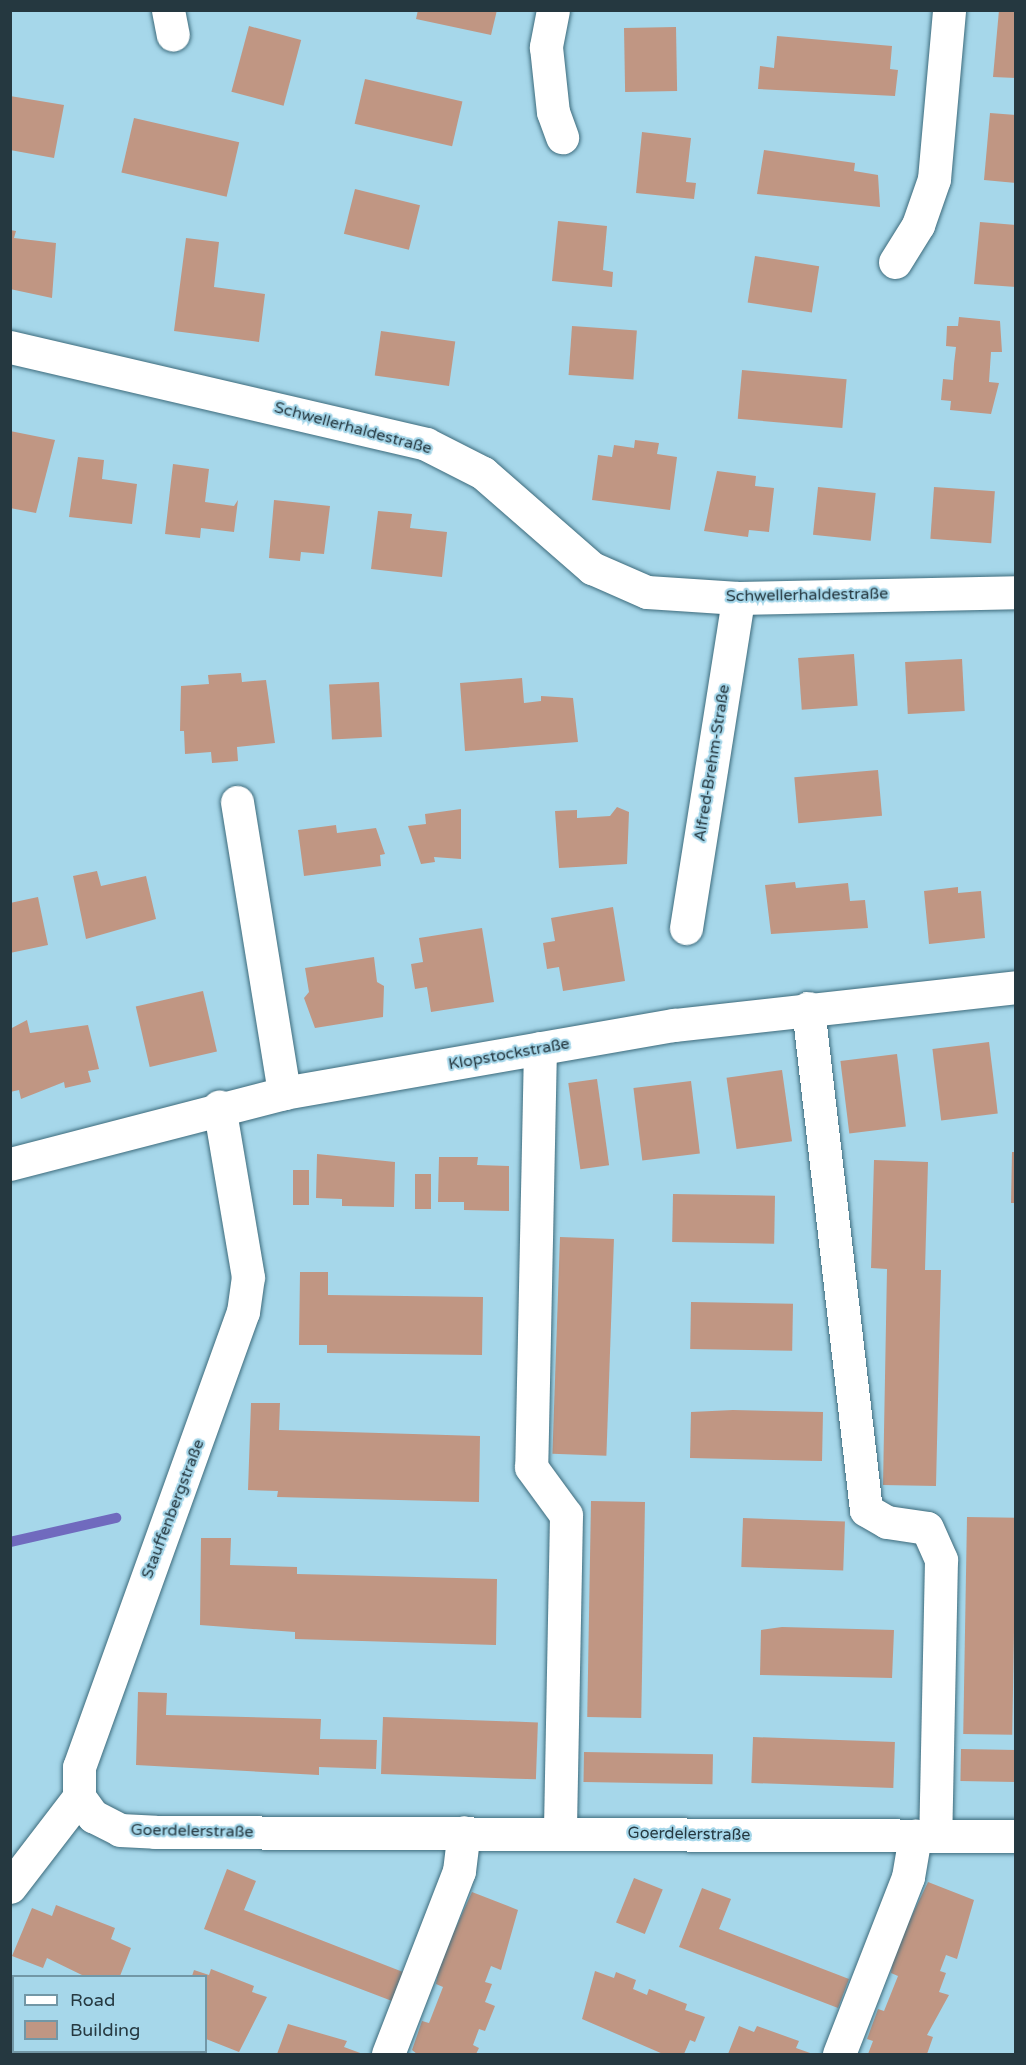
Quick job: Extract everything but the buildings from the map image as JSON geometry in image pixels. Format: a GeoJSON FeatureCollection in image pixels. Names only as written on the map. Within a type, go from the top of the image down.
{"type":"FeatureCollection","features":[{"type":"Feature","properties":{"kind":"street"},"geometry":{"type":"LineString","coordinates":[[553,10],[546,47],[553,112],[562,137]]}},
{"type":"Feature","properties":{"kind":"street"},"geometry":{"type":"LineString","coordinates":[[895,262],[918,225],[934,179],[949,10]]}},
{"type":"Feature","properties":{"kind":"street","name":"Schwellerhaldestraße"},"geometry":{"type":"LineString","coordinates":[[10,347],[426,444],[483,473],[592,568],[647,592],[738,598],[1016,592]]}},
{"type":"Feature","properties":{"kind":"street","name":"Alfred-Brehm-Straße"},"geometry":{"type":"LineString","coordinates":[[686,928],[738,598]]}},
{"type":"Feature","properties":{"kind":"street"},"geometry":{"type":"LineString","coordinates":[[237,802],[284,1093]]}},
{"type":"Feature","properties":{"kind":"street","name":"Klopstockstraße"},"geometry":{"type":"LineString","coordinates":[[10,1164],[219,1106],[284,1093],[540,1048],[808,1008],[1016,987]]}},
{"type":"Feature","properties":{"kind":"street"},"geometry":{"type":"LineString","coordinates":[[808,1008],[866,1510],[887,1522],[927,1528],[941,1560],[925,1836],[839,2055]]}},
{"type":"Feature","properties":{"kind":"street"},"geometry":{"type":"LineString","coordinates":[[540,1048],[531,1467],[566,1515],[560,1832]]}},
{"type":"Feature","properties":{"kind":"street","name":"Stauffenbergstraße"},"geometry":{"type":"LineString","coordinates":[[79,1797],[79,1767],[243,1312],[248,1277],[219,1106]]}},
{"type":"Feature","properties":{"kind":"street"},"geometry":{"type":"LineString","coordinates":[[10,1887],[79,1797]]}},
{"type":"Feature","properties":{"kind":"street","name":"Goerdelerstraße"},"geometry":{"type":"LineString","coordinates":[[79,1797],[93,1816],[120,1830],[1016,1836]]}},
{"type":"Feature","properties":{"kind":"street"},"geometry":{"type":"LineString","coordinates":[[388,2055],[459,1871],[464,1832]]}},
{"type":"Feature","properties":{"kind":"waterway"},"geometry":{"type":"LineString","coordinates":[[10,1542],[116,1518]]}}]}
